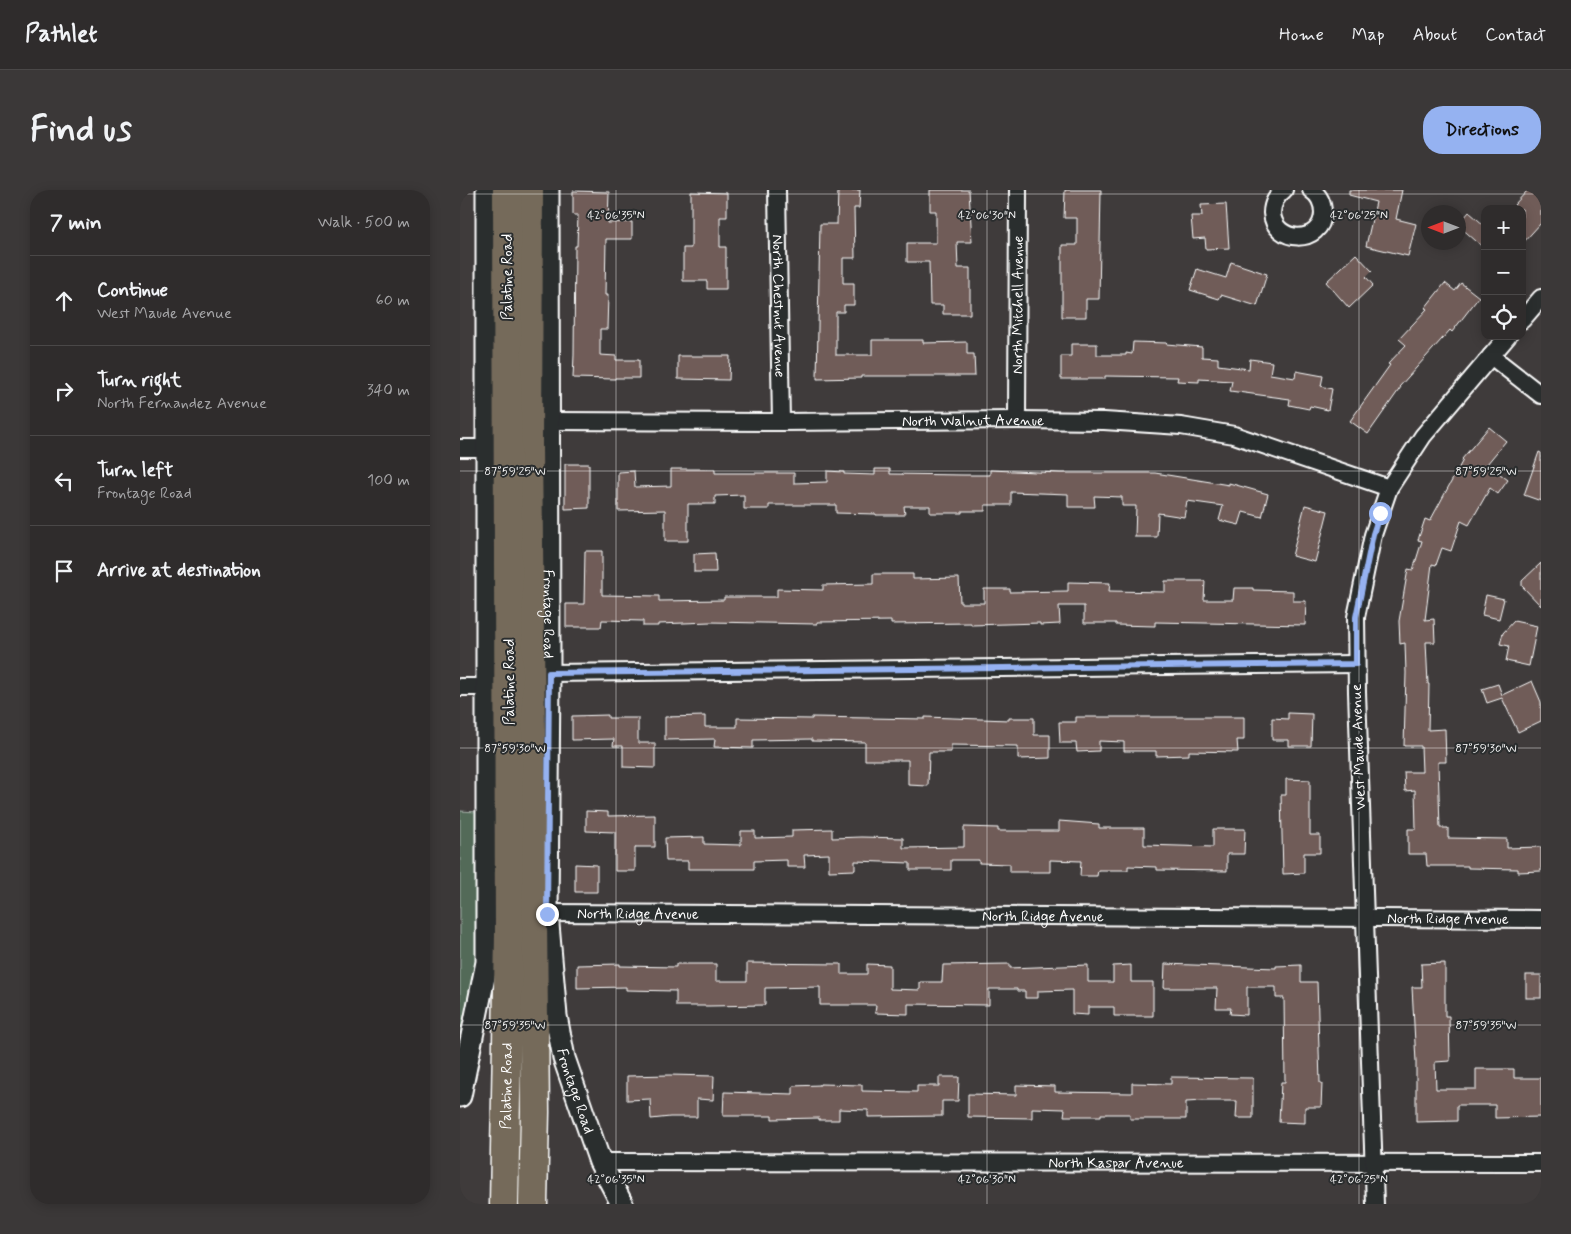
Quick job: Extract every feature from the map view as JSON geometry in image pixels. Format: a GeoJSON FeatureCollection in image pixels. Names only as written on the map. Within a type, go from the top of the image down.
{"type":"FeatureCollection","features":[{"type":"Feature","properties":{"kind":"highway","name":"Palatine Road"},"geometry":{"type":"LineString","coordinates":[[504,1204],[509,935],[507,190]]}},
{"type":"Feature","properties":{"kind":"highway","name":"Palatine Road"},"geometry":{"type":"LineString","coordinates":[[529,190],[528,447],[535,1112],[533,1204]]}},
{"type":"Feature","properties":{"kind":"street"},"geometry":{"type":"LineString","coordinates":[[460,1096],[487,962],[487,190]]}},
{"type":"Feature","properties":{"kind":"street","name":"Frontage Road"},"geometry":{"type":"LineString","coordinates":[[548,190],[549,673],[547,914],[556,1016],[564,1058],[600,1162],[622,1204]]}},
{"type":"Feature","properties":{"kind":"street","name":"North Chestnut Avenue"},"geometry":{"type":"LineString","coordinates":[[777,190],[781,422]]}},
{"type":"Feature","properties":{"kind":"street","name":"North Mitchell Avenue"},"geometry":{"type":"LineString","coordinates":[[1017,420],[1018,190]]}},
{"type":"Feature","properties":{"kind":"street"},"geometry":{"type":"LineString","coordinates":[[1284,190],[1274,202],[1273,220],[1284,234],[1302,237],[1317,229],[1323,216],[1320,199],[1311,190]]}},
{"type":"Feature","properties":{"kind":"street"},"geometry":{"type":"LineString","coordinates":[[1526,315],[1541,298]]}},
{"type":"Feature","properties":{"kind":"street","name":"West Maude Avenue"},"geometry":{"type":"LineString","coordinates":[[1375,1204],[1364,918],[1356,617],[1373,534],[1389,488],[1423,436],[1505,340]]}},
{"type":"Feature","properties":{"kind":"street"},"geometry":{"type":"LineString","coordinates":[[1491,356],[1541,395]]}},
{"type":"Feature","properties":{"kind":"street","name":"North Walnut Avenue"},"geometry":{"type":"LineString","coordinates":[[548,421],[1017,420],[1141,423],[1181,426],[1234,435],[1389,488]]}},
{"type":"Feature","properties":{"kind":"street"},"geometry":{"type":"LineString","coordinates":[[460,448],[487,448]]}},
{"type":"Feature","properties":{"kind":"street"},"geometry":{"type":"LineString","coordinates":[[549,673],[1356,664]]}},
{"type":"Feature","properties":{"kind":"street"},"geometry":{"type":"LineString","coordinates":[[460,687],[486,687]]}},
{"type":"Feature","properties":{"kind":"street","name":"North Ridge Avenue"},"geometry":{"type":"LineString","coordinates":[[547,914],[1541,918]]}},
{"type":"Feature","properties":{"kind":"street","name":"North Kaspar Avenue"},"geometry":{"type":"LineString","coordinates":[[600,1162],[1541,1163]]}},
{"type":"Feature","properties":{"kind":"green space"},"geometry":{"type":"Polygon","coordinates":[[[460,811],[477,812],[479,958],[460,1057],[460,811]]]}},
{"type":"Feature","properties":{"kind":"building"},"geometry":{"type":"Polygon","coordinates":[[[838,190],[860,190],[859,208],[854,208],[855,258],[843,258],[843,283],[854,283],[854,305],[844,305],[844,312],[836,312],[836,355],[872,355],[872,340],[923,340],[923,343],[967,342],[967,354],[974,354],[975,376],[861,376],[861,378],[817,379],[820,224],[837,224],[838,190]]]}},
{"type":"Feature","properties":{"kind":"building"},"geometry":{"type":"Polygon","coordinates":[[[930,190],[969,190],[972,242],[957,242],[958,268],[970,268],[970,314],[943,314],[943,305],[930,305],[929,262],[907,262],[907,243],[936,243],[936,211],[930,211],[930,190]]]}},
{"type":"Feature","properties":{"kind":"building"},"geometry":{"type":"Polygon","coordinates":[[[1065,190],[1101,190],[1099,299],[1086,299],[1086,317],[1062,317],[1062,245],[1077,245],[1077,218],[1064,218],[1065,190]]]}},
{"type":"Feature","properties":{"kind":"building"},"geometry":{"type":"Polygon","coordinates":[[[1349,190],[1402,190],[1396,219],[1416,224],[1408,256],[1366,246],[1376,202],[1349,195],[1349,190]]]}},
{"type":"Feature","properties":{"kind":"building"},"geometry":{"type":"Polygon","coordinates":[[[1528,190],[1541,200],[1541,223],[1526,240],[1526,205],[1514,205],[1528,190]]]}},
{"type":"Feature","properties":{"kind":"building"},"geometry":{"type":"Polygon","coordinates":[[[573,191],[609,192],[608,223],[632,222],[632,239],[606,239],[605,295],[608,295],[607,329],[600,329],[600,355],[616,356],[616,360],[639,360],[639,378],[573,378],[575,246],[577,246],[578,215],[573,215],[573,191]]]}},
{"type":"Feature","properties":{"kind":"building"},"geometry":{"type":"Polygon","coordinates":[[[691,192],[727,193],[727,217],[720,217],[720,247],[726,247],[726,289],[707,289],[707,281],[683,281],[683,248],[691,248],[691,192]]]}},
{"type":"Feature","properties":{"kind":"building"},"geometry":{"type":"Polygon","coordinates":[[[1226,204],[1229,248],[1206,249],[1205,238],[1193,239],[1191,216],[1202,216],[1201,205],[1226,204]]]}},
{"type":"Feature","properties":{"kind":"building"},"geometry":{"type":"Polygon","coordinates":[[[1469,212],[1481,222],[1481,245],[1466,232],[1466,216],[1469,212]]]}},
{"type":"Feature","properties":{"kind":"building"},"geometry":{"type":"Polygon","coordinates":[[[1356,254],[1372,271],[1366,277],[1373,285],[1349,308],[1326,282],[1356,254]]]}},
{"type":"Feature","properties":{"kind":"building"},"geometry":{"type":"Polygon","coordinates":[[[1231,262],[1267,274],[1257,306],[1221,295],[1219,299],[1190,290],[1197,269],[1226,278],[1231,262]]]}},
{"type":"Feature","properties":{"kind":"building"},"geometry":{"type":"Polygon","coordinates":[[[1445,283],[1455,291],[1461,283],[1479,297],[1452,332],[1450,330],[1400,386],[1368,434],[1350,421],[1390,365],[1388,364],[1406,345],[1399,339],[1427,309],[1425,308],[1445,283]]]}},
{"type":"Feature","properties":{"kind":"building"},"geometry":{"type":"Polygon","coordinates":[[[1133,342],[1202,347],[1202,357],[1218,358],[1218,365],[1249,369],[1250,359],[1272,362],[1270,374],[1295,378],[1296,371],[1323,376],[1321,386],[1332,389],[1328,410],[1310,406],[1309,409],[1289,405],[1290,399],[1230,391],[1232,381],[1199,379],[1199,382],[1177,381],[1178,377],[1105,376],[1105,379],[1061,379],[1061,356],[1071,356],[1071,344],[1097,344],[1097,355],[1126,355],[1126,353],[1132,354],[1133,342]]]}},
{"type":"Feature","properties":{"kind":"building"},"geometry":{"type":"Polygon","coordinates":[[[678,356],[730,356],[729,380],[678,379],[678,356]]]}},
{"type":"Feature","properties":{"kind":"building"},"geometry":{"type":"Polygon","coordinates":[[[1489,427],[1506,441],[1487,464],[1508,480],[1498,494],[1490,488],[1469,525],[1461,521],[1451,551],[1442,548],[1436,565],[1432,564],[1425,620],[1434,619],[1435,642],[1426,642],[1429,684],[1428,730],[1445,729],[1446,762],[1438,762],[1440,828],[1448,828],[1448,838],[1507,839],[1507,848],[1541,847],[1541,871],[1518,872],[1518,869],[1427,866],[1426,854],[1408,854],[1408,829],[1416,829],[1415,790],[1405,791],[1404,772],[1422,772],[1421,746],[1404,746],[1405,643],[1400,644],[1399,621],[1408,569],[1413,570],[1422,541],[1418,540],[1425,519],[1430,521],[1462,459],[1489,427]]]}},
{"type":"Feature","properties":{"kind":"building"},"geometry":{"type":"Polygon","coordinates":[[[1539,452],[1541,453],[1541,501],[1524,495],[1539,452]]]}},
{"type":"Feature","properties":{"kind":"building"},"geometry":{"type":"Polygon","coordinates":[[[565,464],[589,464],[589,508],[565,509],[565,464]]]}},
{"type":"Feature","properties":{"kind":"building"},"geometry":{"type":"Polygon","coordinates":[[[671,469],[715,469],[715,473],[794,473],[794,483],[827,482],[827,471],[844,472],[844,474],[875,475],[875,469],[890,469],[890,474],[990,475],[990,470],[1060,473],[1155,473],[1229,485],[1229,483],[1268,494],[1262,517],[1243,512],[1239,525],[1219,520],[1223,506],[1187,501],[1184,517],[1158,513],[1157,537],[1135,537],[1136,506],[1122,506],[1122,497],[1094,496],[1095,507],[1068,507],[1068,494],[1011,492],[1011,505],[985,505],[985,511],[930,513],[930,506],[904,506],[905,515],[876,515],[836,513],[836,505],[769,505],[769,509],[744,509],[744,495],[715,496],[715,504],[688,504],[688,541],[665,541],[665,510],[618,511],[618,472],[634,471],[635,487],[671,486],[671,469]]]}},
{"type":"Feature","properties":{"kind":"building"},"geometry":{"type":"Polygon","coordinates":[[[1305,505],[1328,511],[1315,562],[1292,556],[1305,505]]]}},
{"type":"Feature","properties":{"kind":"building"},"geometry":{"type":"Polygon","coordinates":[[[585,551],[602,551],[602,595],[659,596],[659,601],[724,600],[724,597],[777,597],[777,589],[823,590],[823,585],[873,584],[873,574],[913,574],[913,579],[959,578],[960,603],[984,603],[984,589],[1010,589],[1010,592],[1068,591],[1068,582],[1110,583],[1109,591],[1165,592],[1165,581],[1205,581],[1204,600],[1233,600],[1234,588],[1293,591],[1293,601],[1306,601],[1305,625],[1155,622],[1155,626],[1084,623],[1084,606],[1059,606],[1060,624],[1040,625],[1040,623],[971,625],[971,623],[891,624],[891,621],[817,622],[817,624],[710,622],[643,626],[643,621],[602,620],[601,627],[566,627],[566,604],[584,604],[585,551]]]}},
{"type":"Feature","properties":{"kind":"building"},"geometry":{"type":"Polygon","coordinates":[[[715,553],[716,572],[694,572],[694,554],[715,553]]]}},
{"type":"Feature","properties":{"kind":"building"},"geometry":{"type":"Polygon","coordinates":[[[1541,563],[1541,606],[1522,586],[1522,581],[1541,563]]]}},
{"type":"Feature","properties":{"kind":"building"},"geometry":{"type":"Polygon","coordinates":[[[1486,595],[1504,599],[1499,619],[1482,615],[1486,595]]]}},
{"type":"Feature","properties":{"kind":"building"},"geometry":{"type":"Polygon","coordinates":[[[1514,621],[1537,626],[1529,666],[1506,661],[1509,646],[1500,644],[1503,633],[1514,621]]]}},
{"type":"Feature","properties":{"kind":"building"},"geometry":{"type":"Polygon","coordinates":[[[1532,681],[1541,702],[1541,721],[1518,732],[1502,698],[1487,703],[1482,689],[1498,684],[1502,695],[1532,681]]]}},
{"type":"Feature","properties":{"kind":"building"},"geometry":{"type":"Polygon","coordinates":[[[1288,713],[1312,714],[1311,746],[1289,746],[1289,740],[1272,740],[1272,718],[1288,719],[1288,713]]]}},
{"type":"Feature","properties":{"kind":"building"},"geometry":{"type":"Polygon","coordinates":[[[608,715],[608,718],[638,718],[638,743],[655,743],[655,768],[623,767],[623,746],[613,746],[614,739],[572,740],[572,716],[608,715]]]}},
{"type":"Feature","properties":{"kind":"building"},"geometry":{"type":"Polygon","coordinates":[[[705,716],[705,727],[737,727],[737,718],[925,719],[925,717],[1009,720],[1009,718],[1034,718],[1034,735],[1050,735],[1050,758],[1018,759],[1018,746],[951,745],[951,752],[929,752],[928,786],[908,785],[908,760],[865,760],[865,742],[812,741],[812,739],[753,740],[753,748],[714,747],[715,739],[665,740],[665,717],[705,716]]]}},
{"type":"Feature","properties":{"kind":"building"},"geometry":{"type":"Polygon","coordinates":[[[1076,717],[1244,717],[1244,740],[1237,740],[1238,752],[1189,751],[1189,755],[1156,756],[1156,751],[1124,751],[1124,742],[1099,741],[1099,751],[1077,752],[1076,743],[1060,743],[1059,722],[1076,722],[1076,717]]]}},
{"type":"Feature","properties":{"kind":"building"},"geometry":{"type":"Polygon","coordinates":[[[1286,779],[1310,780],[1310,835],[1320,835],[1320,853],[1304,853],[1304,873],[1283,874],[1281,795],[1286,795],[1286,779]]]}},
{"type":"Feature","properties":{"kind":"building"},"geometry":{"type":"Polygon","coordinates":[[[586,811],[608,812],[608,816],[655,815],[655,847],[635,847],[635,871],[615,871],[615,832],[586,831],[586,811]]]}},
{"type":"Feature","properties":{"kind":"building"},"geometry":{"type":"Polygon","coordinates":[[[1059,821],[1099,824],[1099,828],[1144,828],[1144,845],[1213,847],[1213,829],[1245,829],[1244,854],[1227,854],[1227,871],[1157,870],[1157,867],[1128,866],[1128,870],[1098,870],[1097,876],[1080,876],[1081,861],[1050,860],[1050,872],[1010,872],[1010,864],[979,863],[979,860],[951,860],[951,870],[910,870],[910,863],[855,861],[855,870],[829,871],[829,854],[804,855],[805,867],[787,867],[787,860],[754,861],[754,869],[688,869],[688,861],[666,861],[665,838],[704,837],[704,844],[741,845],[741,831],[755,831],[755,838],[792,837],[792,830],[832,829],[832,838],[903,838],[903,848],[964,847],[964,827],[998,828],[998,831],[1059,831],[1059,821]]]}},
{"type":"Feature","properties":{"kind":"building"},"geometry":{"type":"Polygon","coordinates":[[[575,864],[597,865],[597,892],[575,892],[575,864]]]}},
{"type":"Feature","properties":{"kind":"building"},"geometry":{"type":"Polygon","coordinates":[[[747,963],[841,964],[841,974],[867,974],[867,964],[890,965],[890,989],[920,990],[920,982],[942,982],[943,965],[1010,964],[1010,968],[1088,965],[1088,982],[1113,982],[1113,966],[1131,965],[1131,982],[1153,982],[1153,1016],[1114,1016],[1114,1007],[1088,1007],[1088,1015],[1072,1014],[1072,990],[1038,991],[1038,998],[1025,998],[1025,991],[1017,991],[1017,989],[989,989],[989,1005],[908,1004],[908,1014],[875,1013],[876,1005],[820,1005],[820,987],[765,988],[765,1005],[709,1006],[676,1006],[676,991],[626,990],[626,987],[577,988],[577,965],[620,964],[620,966],[676,967],[676,964],[716,964],[716,981],[747,981],[747,963]]]}},
{"type":"Feature","properties":{"kind":"building"},"geometry":{"type":"Polygon","coordinates":[[[1445,963],[1445,1016],[1449,1016],[1450,1061],[1435,1062],[1436,1089],[1476,1089],[1476,1069],[1514,1069],[1514,1078],[1541,1078],[1541,1117],[1495,1118],[1495,1105],[1457,1105],[1457,1121],[1416,1122],[1416,1062],[1412,987],[1422,987],[1421,964],[1445,963]]]}},
{"type":"Feature","properties":{"kind":"building"},"geometry":{"type":"Polygon","coordinates":[[[1165,964],[1276,968],[1276,966],[1301,965],[1301,982],[1317,982],[1320,1083],[1322,1083],[1321,1107],[1305,1107],[1305,1123],[1279,1122],[1281,1082],[1285,1082],[1284,998],[1276,998],[1276,987],[1247,987],[1247,1015],[1230,1014],[1231,1008],[1216,1008],[1217,988],[1164,988],[1165,964]]]}},
{"type":"Feature","properties":{"kind":"building"},"geometry":{"type":"Polygon","coordinates":[[[1526,975],[1541,975],[1541,998],[1526,998],[1526,975]]]}},
{"type":"Feature","properties":{"kind":"building"},"geometry":{"type":"Polygon","coordinates":[[[627,1076],[714,1076],[713,1100],[697,1099],[697,1117],[651,1119],[650,1099],[627,1100],[627,1076]]]}},
{"type":"Feature","properties":{"kind":"building"},"geometry":{"type":"Polygon","coordinates":[[[939,1077],[959,1077],[958,1101],[942,1101],[942,1116],[868,1117],[868,1110],[839,1109],[839,1120],[819,1120],[819,1118],[772,1119],[772,1116],[723,1116],[724,1092],[793,1094],[793,1086],[820,1084],[862,1085],[862,1091],[917,1092],[917,1086],[939,1086],[939,1077]]]}},
{"type":"Feature","properties":{"kind":"building"},"geometry":{"type":"Polygon","coordinates":[[[1171,1077],[1253,1078],[1253,1118],[1236,1118],[1237,1101],[1186,1102],[1186,1119],[1130,1119],[1130,1114],[1064,1116],[1065,1109],[1032,1108],[1032,1118],[968,1117],[968,1094],[1016,1095],[1016,1085],[1055,1086],[1055,1092],[1132,1093],[1132,1083],[1171,1084],[1171,1077]]]}},
{"type":"Feature","properties":{"kind":"route"},"geometry":{"type":"LineString","coordinates":[[547,914],[549,673],[1356,664],[1356,617],[1365,568],[1380,513]]}}]}
